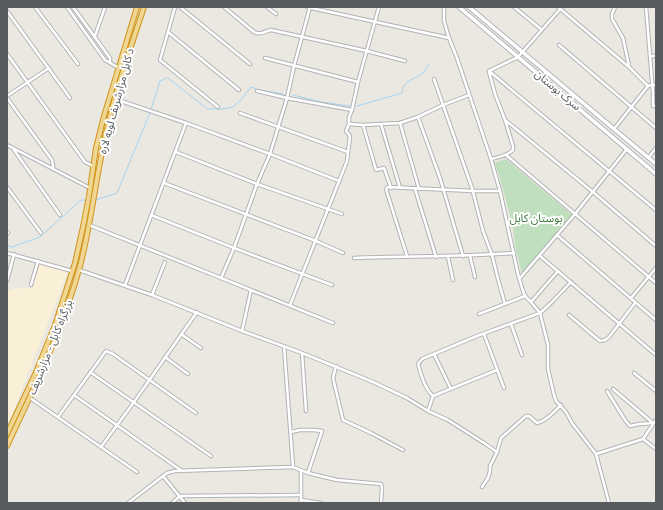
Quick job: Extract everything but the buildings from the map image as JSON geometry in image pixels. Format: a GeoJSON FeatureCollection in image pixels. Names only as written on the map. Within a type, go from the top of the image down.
{"type":"FeatureCollection","features":[{"type":"Feature","properties":{"kind":"highway","name":"د کابل مزارشریف لویه لاره"},"geometry":{"type":"LineString","coordinates":[[89,196],[96,148],[104,116],[137,7]]}},
{"type":"Feature","properties":{"kind":"highway","name":"د کابل مزارشریف لویه لاره"},"geometry":{"type":"LineString","coordinates":[[94,197],[114,99],[144,7]]}},
{"type":"Feature","properties":{"kind":"highway"},"geometry":{"type":"LineString","coordinates":[[104,116],[110,118]]}},
{"type":"Feature","properties":{"kind":"highway","name":"بزرگراه کابل - مزارشریف"},"geometry":{"type":"LineString","coordinates":[[7,434],[29,398],[47,350],[74,264],[89,196]]}},
{"type":"Feature","properties":{"kind":"highway","name":"بزرگراه کابل - مزارشریف"},"geometry":{"type":"LineString","coordinates":[[7,446],[36,372],[61,323],[80,267],[94,197]]}},
{"type":"Feature","properties":{"kind":"highway"},"geometry":{"type":"LineString","coordinates":[[83,227],[89,227]]}},
{"type":"Feature","properties":{"kind":"highway"},"geometry":{"type":"LineString","coordinates":[[74,264],[80,267]]}},
{"type":"Feature","properties":{"kind":"street"},"geometry":{"type":"LineString","coordinates":[[35,7],[78,64]]}},
{"type":"Feature","properties":{"kind":"street"},"geometry":{"type":"LineString","coordinates":[[67,7],[106,60],[123,70]]}},
{"type":"Feature","properties":{"kind":"street"},"geometry":{"type":"LineString","coordinates":[[73,7],[110,58],[110,63]]}},
{"type":"Feature","properties":{"kind":"street"},"geometry":{"type":"LineString","coordinates":[[175,7],[160,60],[218,107]]}},
{"type":"Feature","properties":{"kind":"street"},"geometry":{"type":"LineString","coordinates":[[180,7],[250,64]]}},
{"type":"Feature","properties":{"kind":"street"},"geometry":{"type":"LineString","coordinates":[[224,7],[257,33],[261,34],[271,30],[302,36],[367,51],[405,62]]}},
{"type":"Feature","properties":{"kind":"street"},"geometry":{"type":"LineString","coordinates":[[267,7],[276,14]]}},
{"type":"Feature","properties":{"kind":"street"},"geometry":{"type":"LineString","coordinates":[[221,278],[270,154],[287,98],[309,7],[449,38]]}},
{"type":"Feature","properties":{"kind":"street"},"geometry":{"type":"LineString","coordinates":[[290,305],[347,161],[350,136],[346,131],[379,7]]}},
{"type":"Feature","properties":{"kind":"street"},"geometry":{"type":"LineString","coordinates":[[444,7],[444,21],[449,38],[492,159],[525,296],[540,313],[548,345],[548,370],[555,399],[561,405],[596,454],[609,503]]}},
{"type":"Feature","properties":{"kind":"street","name":"سرک بوستان"},"geometry":{"type":"LineString","coordinates":[[459,7],[656,174]]}},
{"type":"Feature","properties":{"kind":"street","name":"سرک بوستان"},"geometry":{"type":"LineString","coordinates":[[469,7],[656,164]]}},
{"type":"Feature","properties":{"kind":"street"},"geometry":{"type":"LineString","coordinates":[[514,7],[542,30]]}},
{"type":"Feature","properties":{"kind":"street"},"geometry":{"type":"LineString","coordinates":[[615,7],[612,14],[612,19],[623,38],[629,67]]}},
{"type":"Feature","properties":{"kind":"street"},"geometry":{"type":"LineString","coordinates":[[646,7],[654,85],[653,106],[656,106]]}},
{"type":"Feature","properties":{"kind":"street"},"geometry":{"type":"LineString","coordinates":[[95,36],[104,8]]}},
{"type":"Feature","properties":{"kind":"street"},"geometry":{"type":"LineString","coordinates":[[489,71],[518,57],[560,8],[629,67],[648,86]]}},
{"type":"Feature","properties":{"kind":"street"},"geometry":{"type":"LineString","coordinates":[[7,11],[70,98]]}},
{"type":"Feature","properties":{"kind":"street"},"geometry":{"type":"LineString","coordinates":[[168,32],[239,90]]}},
{"type":"Feature","properties":{"kind":"street"},"geometry":{"type":"LineString","coordinates":[[94,43],[98,40]]}},
{"type":"Feature","properties":{"kind":"street"},"geometry":{"type":"LineString","coordinates":[[559,45],[656,128]]}},
{"type":"Feature","properties":{"kind":"street"},"geometry":{"type":"LineString","coordinates":[[7,54],[85,162],[94,166]]}},
{"type":"Feature","properties":{"kind":"street"},"geometry":{"type":"LineString","coordinates":[[650,56],[656,56]]}},
{"type":"Feature","properties":{"kind":"street"},"geometry":{"type":"LineString","coordinates":[[265,58],[358,82]]}},
{"type":"Feature","properties":{"kind":"street"},"geometry":{"type":"LineString","coordinates":[[48,68],[7,97],[52,160],[53,168]]}},
{"type":"Feature","properties":{"kind":"street"},"geometry":{"type":"LineString","coordinates":[[489,71],[494,94],[505,120],[513,146],[513,150],[506,155],[492,159]]}},
{"type":"Feature","properties":{"kind":"street"},"geometry":{"type":"LineString","coordinates":[[489,71],[656,210]]}},
{"type":"Feature","properties":{"kind":"street"},"geometry":{"type":"LineString","coordinates":[[434,78],[473,191],[483,231],[492,255],[505,304]]}},
{"type":"Feature","properties":{"kind":"street"},"geometry":{"type":"LineString","coordinates":[[614,129],[648,86],[654,85]]}},
{"type":"Feature","properties":{"kind":"street"},"geometry":{"type":"LineString","coordinates":[[257,91],[352,110]]}},
{"type":"Feature","properties":{"kind":"street"},"geometry":{"type":"LineString","coordinates":[[349,124],[363,125],[400,123],[418,117],[469,95]]}},
{"type":"Feature","properties":{"kind":"street"},"geometry":{"type":"LineString","coordinates":[[114,99],[186,122],[339,181]]}},
{"type":"Feature","properties":{"kind":"street"},"geometry":{"type":"LineString","coordinates":[[240,113],[348,152]]}},
{"type":"Feature","properties":{"kind":"street"},"geometry":{"type":"LineString","coordinates":[[418,117],[440,178],[442,190],[463,256]]}},
{"type":"Feature","properties":{"kind":"street"},"geometry":{"type":"LineString","coordinates":[[505,120],[656,246]]}},
{"type":"Feature","properties":{"kind":"street"},"geometry":{"type":"LineString","coordinates":[[125,285],[186,122]]}},
{"type":"Feature","properties":{"kind":"street"},"geometry":{"type":"LineString","coordinates":[[400,123],[419,189]]}},
{"type":"Feature","properties":{"kind":"street"},"geometry":{"type":"LineString","coordinates":[[381,124],[400,188]]}},
{"type":"Feature","properties":{"kind":"street"},"geometry":{"type":"LineString","coordinates":[[363,125],[376,170],[384,168],[391,188]]}},
{"type":"Feature","properties":{"kind":"street"},"geometry":{"type":"LineString","coordinates":[[7,145],[90,188]]}},
{"type":"Feature","properties":{"kind":"street"},"geometry":{"type":"LineString","coordinates":[[13,148],[60,215]]}},
{"type":"Feature","properties":{"kind":"street"},"geometry":{"type":"LineString","coordinates":[[632,154],[636,148]]}},
{"type":"Feature","properties":{"kind":"street"},"geometry":{"type":"LineString","coordinates":[[649,157],[656,148]]}},
{"type":"Feature","properties":{"kind":"street"},"geometry":{"type":"LineString","coordinates":[[520,279],[627,149]]}},
{"type":"Feature","properties":{"kind":"street"},"geometry":{"type":"LineString","coordinates":[[176,152],[257,184],[342,214]]}},
{"type":"Feature","properties":{"kind":"street"},"geometry":{"type":"LineString","coordinates":[[506,155],[656,283]]}},
{"type":"Feature","properties":{"kind":"street"},"geometry":{"type":"LineString","coordinates":[[164,183],[343,253]]}},
{"type":"Feature","properties":{"kind":"street"},"geometry":{"type":"LineString","coordinates":[[7,187],[40,233]]}},
{"type":"Feature","properties":{"kind":"street"},"geometry":{"type":"LineString","coordinates":[[407,256],[386,189],[388,187],[500,191]]}},
{"type":"Feature","properties":{"kind":"street"},"geometry":{"type":"LineString","coordinates":[[415,189],[436,257]]}},
{"type":"Feature","properties":{"kind":"street"},"geometry":{"type":"LineString","coordinates":[[151,215],[332,285]]}},
{"type":"Feature","properties":{"kind":"street"},"geometry":{"type":"LineString","coordinates":[[89,227],[139,245],[333,323]]}},
{"type":"Feature","properties":{"kind":"street"},"geometry":{"type":"LineString","coordinates":[[557,235],[656,320]]}},
{"type":"Feature","properties":{"kind":"street"},"geometry":{"type":"LineString","coordinates":[[7,252],[72,271]]}},
{"type":"Feature","properties":{"kind":"street"},"geometry":{"type":"LineString","coordinates":[[354,258],[407,256],[448,257],[514,253]]}},
{"type":"Feature","properties":{"kind":"street"},"geometry":{"type":"LineString","coordinates":[[7,281],[14,254]]}},
{"type":"Feature","properties":{"kind":"street"},"geometry":{"type":"LineString","coordinates":[[470,256],[475,277]]}},
{"type":"Feature","properties":{"kind":"street"},"geometry":{"type":"LineString","coordinates":[[540,256],[656,354]]}},
{"type":"Feature","properties":{"kind":"street"},"geometry":{"type":"LineString","coordinates":[[448,257],[453,280]]}},
{"type":"Feature","properties":{"kind":"street"},"geometry":{"type":"LineString","coordinates":[[31,285],[38,261]]}},
{"type":"Feature","properties":{"kind":"street"},"geometry":{"type":"LineString","coordinates":[[152,295],[165,262]]}},
{"type":"Feature","properties":{"kind":"street"},"geometry":{"type":"LineString","coordinates":[[80,267],[242,331],[336,366],[373,382],[448,420],[497,452]]}},
{"type":"Feature","properties":{"kind":"street"},"geometry":{"type":"LineString","coordinates":[[631,298],[656,268]]}},
{"type":"Feature","properties":{"kind":"street"},"geometry":{"type":"LineString","coordinates":[[531,302],[558,271]]}},
{"type":"Feature","properties":{"kind":"street"},"geometry":{"type":"LineString","coordinates":[[433,396],[420,374],[418,364],[422,359],[484,333],[540,313],[571,282]]}},
{"type":"Feature","properties":{"kind":"street"},"geometry":{"type":"LineString","coordinates":[[242,331],[252,290]]}},
{"type":"Feature","properties":{"kind":"street"},"geometry":{"type":"LineString","coordinates":[[479,314],[525,296]]}},
{"type":"Feature","properties":{"kind":"street"},"geometry":{"type":"LineString","coordinates":[[569,315],[600,341],[609,337],[635,303]]}},
{"type":"Feature","properties":{"kind":"street"},"geometry":{"type":"LineString","coordinates":[[101,447],[197,312]]}},
{"type":"Feature","properties":{"kind":"street"},"geometry":{"type":"LineString","coordinates":[[511,324],[522,355]]}},
{"type":"Feature","properties":{"kind":"street"},"geometry":{"type":"LineString","coordinates":[[484,333],[504,388]]}},
{"type":"Feature","properties":{"kind":"street"},"geometry":{"type":"LineString","coordinates":[[181,334],[201,348]]}},
{"type":"Feature","properties":{"kind":"street"},"geometry":{"type":"LineString","coordinates":[[284,346],[293,467]]}},
{"type":"Feature","properties":{"kind":"street"},"geometry":{"type":"LineString","coordinates":[[58,417],[106,351],[196,413]]}},
{"type":"Feature","properties":{"kind":"street"},"geometry":{"type":"LineString","coordinates":[[302,353],[306,411]]}},
{"type":"Feature","properties":{"kind":"street"},"geometry":{"type":"LineString","coordinates":[[434,354],[451,389]]}},
{"type":"Feature","properties":{"kind":"street"},"geometry":{"type":"LineString","coordinates":[[165,357],[188,374]]}},
{"type":"Feature","properties":{"kind":"street"},"geometry":{"type":"LineString","coordinates":[[336,366],[333,378],[343,420],[403,450]]}},
{"type":"Feature","properties":{"kind":"street"},"geometry":{"type":"LineString","coordinates":[[433,396],[497,370]]}},
{"type":"Feature","properties":{"kind":"street"},"geometry":{"type":"LineString","coordinates":[[90,372],[212,456]]}},
{"type":"Feature","properties":{"kind":"street"},"geometry":{"type":"LineString","coordinates":[[634,373],[656,391]]}},
{"type":"Feature","properties":{"kind":"street"},"geometry":{"type":"LineString","coordinates":[[613,388],[653,423]]}},
{"type":"Feature","properties":{"kind":"street"},"geometry":{"type":"LineString","coordinates":[[607,391],[630,426],[653,423]]}},
{"type":"Feature","properties":{"kind":"street"},"geometry":{"type":"LineString","coordinates":[[74,395],[182,471]]}},
{"type":"Feature","properties":{"kind":"street"},"geometry":{"type":"LineString","coordinates":[[428,411],[433,396]]}},
{"type":"Feature","properties":{"kind":"street"},"geometry":{"type":"LineString","coordinates":[[29,398],[137,472]]}},
{"type":"Feature","properties":{"kind":"street"},"geometry":{"type":"LineString","coordinates":[[482,487],[488,478],[490,466],[502,438],[526,416],[529,416],[537,423],[542,422],[561,405]]}},
{"type":"Feature","properties":{"kind":"street"},"geometry":{"type":"LineString","coordinates":[[596,454],[643,439],[656,420]]}},
{"type":"Feature","properties":{"kind":"street"},"geometry":{"type":"LineString","coordinates":[[291,432],[300,430],[322,431],[308,474]]}},
{"type":"Feature","properties":{"kind":"street"},"geometry":{"type":"LineString","coordinates":[[643,439],[656,449]]}},
{"type":"Feature","properties":{"kind":"street"},"geometry":{"type":"LineString","coordinates":[[128,503],[167,473],[175,471],[293,467],[308,474],[337,480],[381,484],[381,503]]}},
{"type":"Feature","properties":{"kind":"street"},"geometry":{"type":"LineString","coordinates":[[301,471],[301,502],[321,503]]}},
{"type":"Feature","properties":{"kind":"street"},"geometry":{"type":"LineString","coordinates":[[163,476],[185,503]]}},
{"type":"Feature","properties":{"kind":"street"},"geometry":{"type":"LineString","coordinates":[[172,503],[180,496],[301,495]]}},
{"type":"Feature","properties":{"kind":"shaded area"},"geometry":{"type":"Polygon","coordinates":[[[38,263],[68,272],[7,426],[7,292],[13,289],[33,287],[38,263]]]}},
{"type":"Feature","properties":{"kind":"green space","name":"بوستان کابل"},"geometry":{"type":"Polygon","coordinates":[[[506,159],[572,215],[522,275],[515,246],[513,227],[498,172],[494,163],[506,159]]]}},
{"type":"Feature","properties":{"kind":"waterway"},"geometry":{"type":"LineString","coordinates":[[357,106],[402,93],[404,85],[424,72],[429,64]]}},
{"type":"Feature","properties":{"kind":"waterway"},"geometry":{"type":"LineString","coordinates":[[151,110],[160,81],[166,78],[208,109],[233,107],[251,87],[259,90],[283,94]]}},
{"type":"Feature","properties":{"kind":"waterway"},"geometry":{"type":"LineString","coordinates":[[293,95],[321,102],[350,106]]}},
{"type":"Feature","properties":{"kind":"waterway"},"geometry":{"type":"LineString","coordinates":[[96,200],[117,193],[150,113]]}},
{"type":"Feature","properties":{"kind":"waterway"},"geometry":{"type":"LineString","coordinates":[[7,246],[12,247],[40,237],[81,200],[87,200]]}}]}
